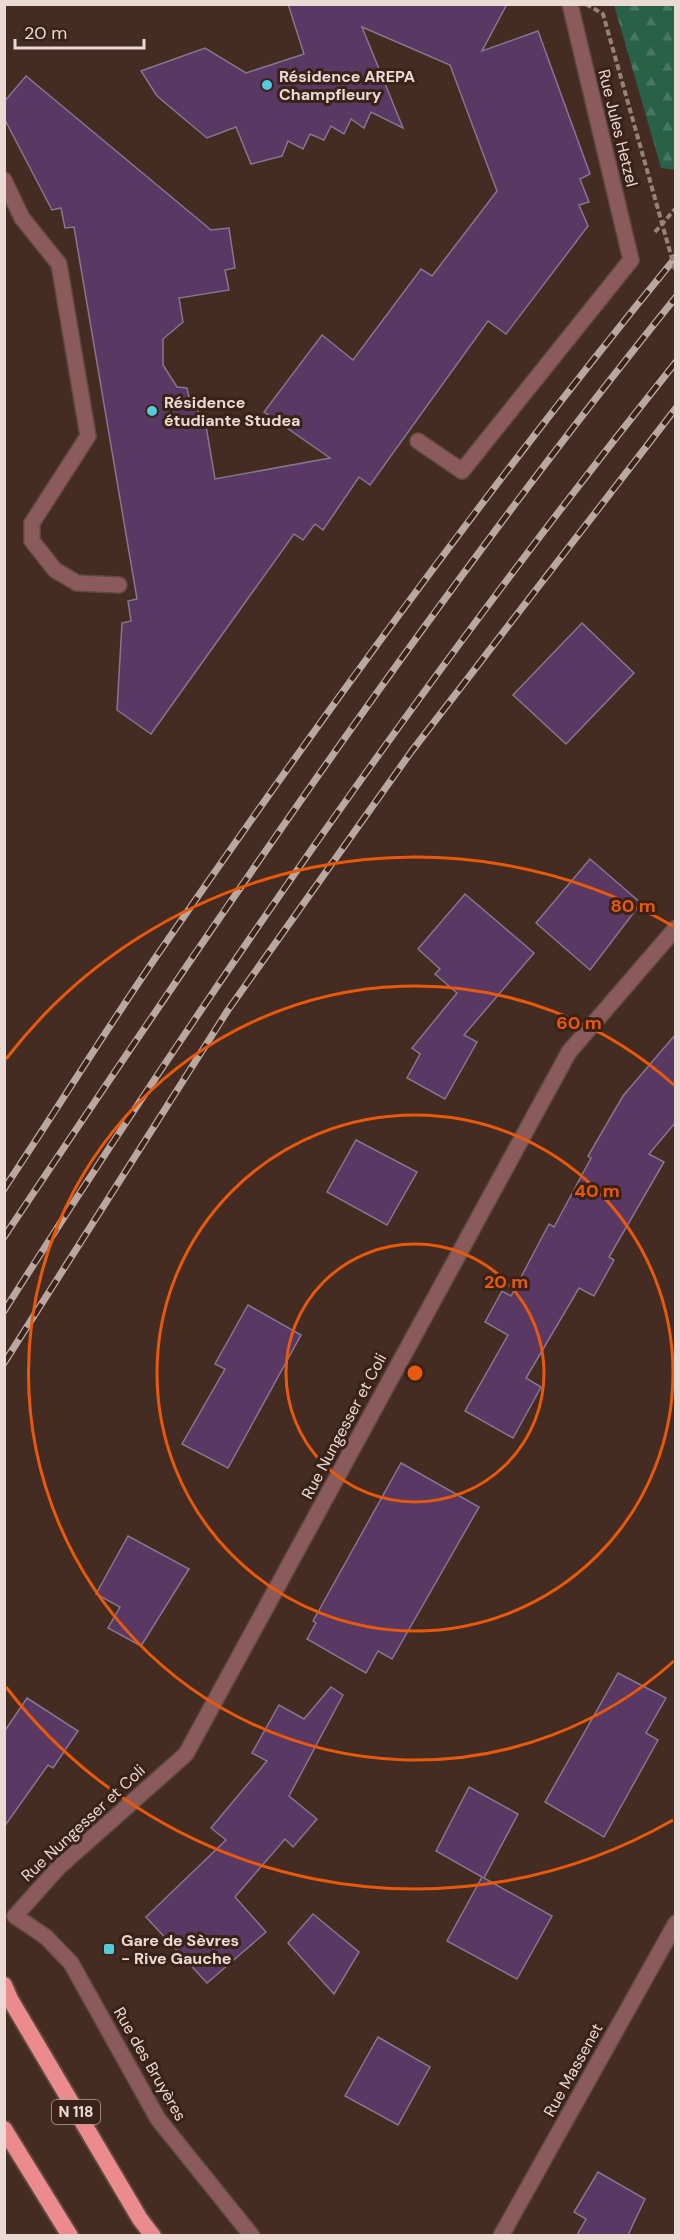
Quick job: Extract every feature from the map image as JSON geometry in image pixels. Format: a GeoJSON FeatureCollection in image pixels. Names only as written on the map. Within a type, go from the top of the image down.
{"type":"FeatureCollection","features":[{"type":"Feature","properties":{"kind":"highway","name":"N 118"},"geometry":{"type":"LineString","coordinates":[[4,1985],[10,1999],[134,2209],[153,2235]]}},
{"type":"Feature","properties":{"kind":"highway"},"geometry":{"type":"LineString","coordinates":[[4,2129],[70,2235]]}},
{"type":"Feature","properties":{"kind":"street","name":"Rue Jules Hetzel"},"geometry":{"type":"LineString","coordinates":[[418,441],[462,471],[631,260],[570,4]]}},
{"type":"Feature","properties":{"kind":"street"},"geometry":{"type":"LineString","coordinates":[[4,180],[22,218],[59,264],[88,436],[32,523],[32,541],[55,570],[77,583],[119,585]]}},
{"type":"Feature","properties":{"kind":"street","name":"Rue Nungesser et Coli"},"geometry":{"type":"LineString","coordinates":[[15,1916],[59,1867],[186,1754],[569,1052],[675,928]]}},
{"type":"Feature","properties":{"kind":"street","name":"Rue des Bruyères"},"geometry":{"type":"LineString","coordinates":[[15,1916],[46,1937],[71,1963],[158,2119],[252,2235]]}},
{"type":"Feature","properties":{"kind":"street","name":"Rue Massenet"},"geometry":{"type":"LineString","coordinates":[[501,2235],[675,1923]]}},
{"type":"Feature","properties":{"kind":"path"},"geometry":{"type":"LineString","coordinates":[[586,4],[603,14],[675,273]]}},
{"type":"Feature","properties":{"kind":"green space"},"geometry":{"type":"Polygon","coordinates":[[[614,5],[675,5],[675,170],[661,168],[614,5]]]}},
{"type":"Feature","properties":{"kind":"building"},"geometry":{"type":"Polygon","coordinates":[[[288,4],[507,4],[482,51],[538,31],[590,174],[580,179],[589,202],[579,205],[588,226],[506,334],[488,321],[370,485],[359,477],[323,530],[315,524],[303,540],[294,534],[151,734],[117,710],[122,623],[131,621],[128,601],[137,599],[74,227],[65,228],[61,208],[52,210],[4,118],[4,102],[26,76],[211,230],[229,228],[235,268],[225,270],[229,290],[179,298],[183,322],[163,339],[163,365],[177,387],[187,388],[190,402],[196,401],[200,421],[205,420],[215,479],[330,458],[264,412],[322,335],[353,360],[421,269],[432,276],[497,191],[450,65],[362,27],[403,128],[371,112],[364,128],[351,119],[344,134],[331,126],[324,140],[310,134],[303,149],[288,141],[282,156],[251,164],[236,127],[207,138],[157,96],[141,71],[205,48],[246,73],[304,54],[288,4]]]}},
{"type":"Feature","properties":{"kind":"building"},"geometry":{"type":"Polygon","coordinates":[[[582,623],[634,673],[566,744],[513,695],[582,623]]]}},
{"type":"Feature","properties":{"kind":"building"},"geometry":{"type":"Polygon","coordinates":[[[590,859],[641,903],[590,970],[536,923],[590,859]]]}},
{"type":"Feature","properties":{"kind":"building"},"geometry":{"type":"Polygon","coordinates":[[[465,894],[534,953],[464,1035],[477,1042],[445,1099],[407,1078],[420,1054],[412,1048],[457,993],[435,974],[440,969],[418,949],[465,894]]]}},
{"type":"Feature","properties":{"kind":"building"},"geometry":{"type":"Polygon","coordinates":[[[675,1035],[675,1123],[649,1154],[664,1162],[609,1257],[614,1260],[594,1296],[579,1288],[526,1378],[541,1387],[513,1438],[465,1411],[508,1335],[485,1322],[502,1291],[511,1296],[549,1224],[554,1227],[591,1158],[588,1156],[623,1096],[675,1035]]]}},
{"type":"Feature","properties":{"kind":"building"},"geometry":{"type":"Polygon","coordinates":[[[356,1140],[417,1172],[387,1225],[327,1192],[356,1140]]]}},
{"type":"Feature","properties":{"kind":"building"},"geometry":{"type":"Polygon","coordinates":[[[248,1305],[301,1335],[228,1468],[182,1444],[225,1369],[215,1364],[248,1305]]]}},
{"type":"Feature","properties":{"kind":"building"},"geometry":{"type":"Polygon","coordinates":[[[401,1463],[479,1507],[392,1659],[378,1651],[366,1673],[307,1639],[316,1623],[313,1621],[401,1463]]]}},
{"type":"Feature","properties":{"kind":"building"},"geometry":{"type":"Polygon","coordinates":[[[128,1536],[189,1569],[141,1646],[108,1628],[120,1607],[96,1594],[128,1536]]]}},
{"type":"Feature","properties":{"kind":"building"},"geometry":{"type":"Polygon","coordinates":[[[618,1673],[666,1698],[646,1733],[658,1740],[604,1837],[545,1802],[618,1673]]]}},
{"type":"Feature","properties":{"kind":"building"},"geometry":{"type":"Polygon","coordinates":[[[331,1687],[343,1695],[289,1796],[317,1819],[293,1847],[285,1839],[235,1897],[266,1932],[207,1983],[146,1917],[226,1840],[211,1828],[267,1761],[252,1753],[279,1705],[304,1719],[331,1687]]]}},
{"type":"Feature","properties":{"kind":"building"},"geometry":{"type":"Polygon","coordinates":[[[27,1698],[78,1731],[53,1768],[48,1765],[4,1827],[4,1732],[27,1698]]]}},
{"type":"Feature","properties":{"kind":"building"},"geometry":{"type":"Polygon","coordinates":[[[469,1787],[518,1814],[484,1878],[552,1916],[517,1979],[447,1941],[482,1877],[436,1851],[469,1787]]]}},
{"type":"Feature","properties":{"kind":"building"},"geometry":{"type":"Polygon","coordinates":[[[313,1914],[359,1952],[334,1994],[288,1943],[313,1914]]]}},
{"type":"Feature","properties":{"kind":"building"},"geometry":{"type":"Polygon","coordinates":[[[378,2037],[430,2067],[398,2125],[345,2096],[378,2037]]]}},
{"type":"Feature","properties":{"kind":"building"},"geometry":{"type":"Polygon","coordinates":[[[598,2172],[645,2199],[628,2235],[577,2235],[586,2219],[574,2212],[598,2172]]]}},
{"type":"Feature","properties":{"kind":"railway"},"geometry":{"type":"LineString","coordinates":[[4,1189],[117,1014],[344,690],[474,514],[676,257]]}},
{"type":"Feature","properties":{"kind":"railway"},"geometry":{"type":"LineString","coordinates":[[4,1237],[165,997],[413,642],[586,410],[676,297]]}},
{"type":"Feature","properties":{"kind":"railway"},"geometry":{"type":"LineString","coordinates":[[4,1311],[162,1068],[327,827],[498,591],[676,362]]}},
{"type":"Feature","properties":{"kind":"railway"},"geometry":{"type":"LineString","coordinates":[[4,1363],[228,1010],[411,752],[676,408]]}},
{"type":"Feature","properties":{"kind":"place","name":"Résidence AREPA Champfleury"},"geometry":{"type":"Point","coordinates":[267,85]}},
{"type":"Feature","properties":{"kind":"place","name":"Résidence étudiante Studea"},"geometry":{"type":"Point","coordinates":[152,411]}},
{"type":"Feature","properties":{"kind":"place","name":"Gare de Sèvres - Rive Gauche"},"geometry":{"type":"Point","coordinates":[109,1949]}}]}
